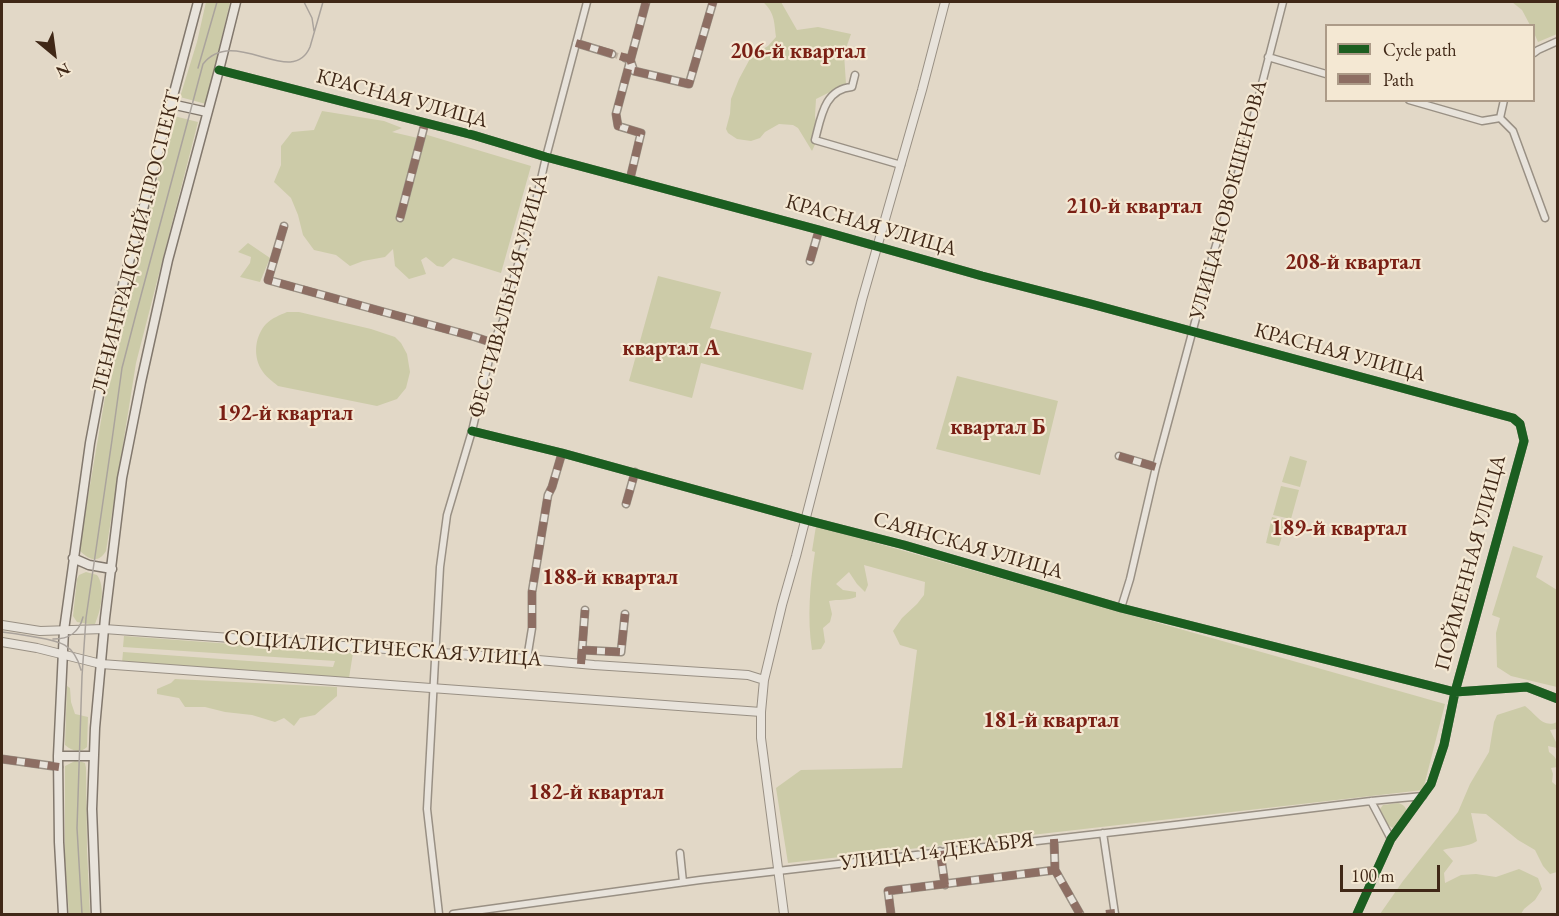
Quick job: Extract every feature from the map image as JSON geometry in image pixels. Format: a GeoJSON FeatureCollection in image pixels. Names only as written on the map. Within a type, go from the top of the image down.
{"type":"FeatureCollection","features":[{"type":"Feature","properties":{"kind":"main road","name":"ЛЕНИНГРАДСКИЙ ПРОСПЕКТ"},"geometry":{"type":"LineString","coordinates":[[63,915],[58,756],[64,630],[91,435],[112,326],[198,2]]}},
{"type":"Feature","properties":{"kind":"main road","name":"ЛЕНИНГРАДСКИЙ ПРОСПЕКТ"},"geometry":{"type":"LineString","coordinates":[[96,915],[92,809],[94,756],[104,629],[122,478],[168,260],[236,2]]}},
{"type":"Feature","properties":{"kind":"main road"},"geometry":{"type":"LineString","coordinates":[[171,104],[207,112]]}},
{"type":"Feature","properties":{"kind":"main road"},"geometry":{"type":"LineString","coordinates":[[74,558],[89,566],[112,569]]}},
{"type":"Feature","properties":{"kind":"main road"},"geometry":{"type":"LineString","coordinates":[[58,756],[94,756]]}},
{"type":"Feature","properties":{"kind":"street","name":"ФЕСТИВАЛЬНАЯ УЛИЦА"},"geometry":{"type":"LineString","coordinates":[[439,915],[427,809],[440,567],[447,515],[494,343],[503,321],[530,227],[587,2]]}},
{"type":"Feature","properties":{"kind":"street"},"geometry":{"type":"LineString","coordinates":[[630,179],[641,133],[618,126],[616,114],[628,58],[646,2]]}},
{"type":"Feature","properties":{"kind":"street"},"geometry":{"type":"LineString","coordinates":[[628,58],[634,71],[689,84],[713,2]]}},
{"type":"Feature","properties":{"kind":"street"},"geometry":{"type":"LineString","coordinates":[[784,915],[761,738],[764,680],[877,247],[945,2]]}},
{"type":"Feature","properties":{"kind":"street","name":"УЛИЦА НОВОКШЕНОВА"},"geometry":{"type":"LineString","coordinates":[[1121,608],[1156,467],[1215,249],[1245,150],[1283,2]]}},
{"type":"Feature","properties":{"kind":"street"},"geometry":{"type":"LineString","coordinates":[[1535,52],[1557,41]]}},
{"type":"Feature","properties":{"kind":"street"},"geometry":{"type":"LineString","coordinates":[[576,43],[612,54]]}},
{"type":"Feature","properties":{"kind":"street"},"geometry":{"type":"LineString","coordinates":[[1268,57],[1325,74]]}},
{"type":"Feature","properties":{"kind":"street","name":"КРАСНАЯ УЛИЦА"},"geometry":{"type":"LineString","coordinates":[[219,70],[424,123],[1513,418]]}},
{"type":"Feature","properties":{"kind":"street"},"geometry":{"type":"LineString","coordinates":[[855,75],[852,87],[844,87],[825,104],[815,140],[901,165]]}},
{"type":"Feature","properties":{"kind":"street"},"geometry":{"type":"LineString","coordinates":[[1416,102],[1482,121],[1500,118]]}},
{"type":"Feature","properties":{"kind":"street"},"geometry":{"type":"LineString","coordinates":[[1500,118],[1504,102]]}},
{"type":"Feature","properties":{"kind":"street"},"geometry":{"type":"LineString","coordinates":[[1500,118],[1513,131],[1545,218]]}},
{"type":"Feature","properties":{"kind":"street"},"geometry":{"type":"LineString","coordinates":[[400,218],[424,123]]}},
{"type":"Feature","properties":{"kind":"street"},"geometry":{"type":"LineString","coordinates":[[284,225],[268,280],[494,343]]}},
{"type":"Feature","properties":{"kind":"street"},"geometry":{"type":"LineString","coordinates":[[810,261],[819,230]]}},
{"type":"Feature","properties":{"kind":"street","name":"ПОЙМЕННАЯ УЛИЦА"},"geometry":{"type":"LineString","coordinates":[[1358,915],[1391,839],[1431,784],[1444,745],[1455,692],[1524,441],[1521,424],[1513,418]]}},
{"type":"Feature","properties":{"kind":"street","name":"САЯНСКАЯ УЛИЦА"},"geometry":{"type":"LineString","coordinates":[[472,430],[904,545],[1121,608],[1455,692],[1527,687],[1557,699]]}},
{"type":"Feature","properties":{"kind":"street"},"geometry":{"type":"LineString","coordinates":[[527,659],[532,628],[532,592],[548,495],[562,453]]}},
{"type":"Feature","properties":{"kind":"street"},"geometry":{"type":"LineString","coordinates":[[1119,456],[1156,467]]}},
{"type":"Feature","properties":{"kind":"street"},"geometry":{"type":"LineString","coordinates":[[626,504],[635,472]]}},
{"type":"Feature","properties":{"kind":"street"},"geometry":{"type":"LineString","coordinates":[[581,664],[585,610]]}},
{"type":"Feature","properties":{"kind":"street"},"geometry":{"type":"LineString","coordinates":[[582,650],[621,652],[625,614]]}},
{"type":"Feature","properties":{"kind":"street","name":"СОЦИАЛИСТИЧЕСКАЯ УЛИЦА"},"geometry":{"type":"LineString","coordinates":[[2,625],[40,631],[104,629],[435,652],[748,675],[764,680]]}},
{"type":"Feature","properties":{"kind":"street","name":"СОЦИАЛИСТИЧЕСКАЯ УЛИЦА"},"geometry":{"type":"LineString","coordinates":[[2,642],[101,664],[761,712]]}},
{"type":"Feature","properties":{"kind":"street"},"geometry":{"type":"LineString","coordinates":[[2,759],[59,767]]}},
{"type":"Feature","properties":{"kind":"street","name":"УЛИЦА 14 ДЕКАБРЯ"},"geometry":{"type":"LineString","coordinates":[[453,915],[683,882],[1423,796]]}},
{"type":"Feature","properties":{"kind":"street"},"geometry":{"type":"LineString","coordinates":[[1371,801],[1391,839]]}},
{"type":"Feature","properties":{"kind":"street"},"geometry":{"type":"LineString","coordinates":[[1103,833],[1115,914],[1106,915]]}},
{"type":"Feature","properties":{"kind":"street"},"geometry":{"type":"LineString","coordinates":[[1054,839],[1055,870],[1080,915]]}},
{"type":"Feature","properties":{"kind":"street"},"geometry":{"type":"LineString","coordinates":[[940,852],[945,885]]}},
{"type":"Feature","properties":{"kind":"street"},"geometry":{"type":"LineString","coordinates":[[680,853],[683,882]]}},
{"type":"Feature","properties":{"kind":"street"},"geometry":{"type":"LineString","coordinates":[[891,915],[888,891],[1055,870]]}},
{"type":"Feature","properties":{"kind":"green space"},"geometry":{"type":"Polygon","coordinates":[[[206,2],[230,2],[206,104],[180,97],[197,42],[206,2]]]}},
{"type":"Feature","properties":{"kind":"green space"},"geometry":{"type":"Polygon","coordinates":[[[763,2],[781,2],[797,30],[818,27],[851,34],[844,54],[846,84],[816,99],[815,116],[818,138],[812,151],[798,128],[793,125],[779,124],[765,132],[760,138],[751,141],[737,139],[726,129],[731,99],[752,55],[768,46],[776,37],[772,14],[763,2]]]}},
{"type":"Feature","properties":{"kind":"green space"},"geometry":{"type":"Polygon","coordinates":[[[1512,2],[1557,2],[1557,34],[1538,42],[1535,35],[1535,24],[1529,24],[1522,10],[1512,2]]]}},
{"type":"Feature","properties":{"kind":"green space"},"geometry":{"type":"Polygon","coordinates":[[[322,111],[384,121],[402,128],[392,132],[422,139],[424,134],[531,166],[501,273],[453,258],[443,267],[437,266],[426,257],[421,260],[426,274],[409,279],[395,266],[393,249],[385,257],[350,266],[336,255],[314,250],[303,235],[291,198],[274,182],[281,165],[281,146],[292,132],[314,130],[322,111]]]}},
{"type":"Feature","properties":{"kind":"green space"},"geometry":{"type":"Polygon","coordinates":[[[174,116],[198,122],[136,363],[106,551],[100,558],[93,559],[79,550],[112,356],[174,116]]]}},
{"type":"Feature","properties":{"kind":"green space"},"geometry":{"type":"Polygon","coordinates":[[[248,243],[270,258],[260,282],[240,277],[250,263],[251,257],[238,252],[248,243]]]}},
{"type":"Feature","properties":{"kind":"green space"},"geometry":{"type":"Polygon","coordinates":[[[658,276],[721,292],[710,328],[812,353],[803,390],[701,363],[692,398],[629,381],[658,276]]]}},
{"type":"Feature","properties":{"kind":"green space"},"geometry":{"type":"Polygon","coordinates":[[[287,312],[299,312],[395,337],[407,354],[410,372],[406,388],[397,399],[377,406],[278,386],[258,364],[256,346],[259,334],[266,324],[287,312]]]}},
{"type":"Feature","properties":{"kind":"green space"},"geometry":{"type":"Polygon","coordinates":[[[957,376],[1058,401],[1040,475],[936,449],[957,376]]]}},
{"type":"Feature","properties":{"kind":"green space"},"geometry":{"type":"Polygon","coordinates":[[[1290,456],[1307,461],[1300,487],[1282,482],[1290,456]]]}},
{"type":"Feature","properties":{"kind":"green space"},"geometry":{"type":"Polygon","coordinates":[[[1281,486],[1299,490],[1291,519],[1273,515],[1281,486]]]}},
{"type":"Feature","properties":{"kind":"green space"},"geometry":{"type":"Polygon","coordinates":[[[1272,517],[1287,521],[1279,546],[1266,543],[1272,517]]]}},
{"type":"Feature","properties":{"kind":"green space"},"geometry":{"type":"Polygon","coordinates":[[[816,526],[1445,704],[1423,790],[788,863],[776,788],[801,770],[902,768],[917,650],[900,645],[893,631],[924,595],[925,582],[864,565],[868,585],[865,592],[849,572],[836,584],[843,590],[856,592],[856,597],[829,601],[832,614],[830,622],[823,628],[825,642],[821,649],[812,650],[810,601],[815,552],[812,551],[816,526]]]}},
{"type":"Feature","properties":{"kind":"green space"},"geometry":{"type":"Polygon","coordinates":[[[1513,546],[1543,556],[1536,577],[1557,590],[1557,687],[1511,676],[1497,667],[1496,633],[1500,618],[1492,615],[1513,546]]]}},
{"type":"Feature","properties":{"kind":"green space"},"geometry":{"type":"Polygon","coordinates":[[[86,572],[97,575],[100,580],[101,606],[95,624],[77,622],[73,616],[77,579],[79,575],[86,572]]]}},
{"type":"Feature","properties":{"kind":"green space"},"geometry":{"type":"Polygon","coordinates":[[[124,636],[353,653],[349,678],[335,679],[122,663],[123,652],[333,667],[335,661],[123,647],[124,636]]]}},
{"type":"Feature","properties":{"kind":"green space"},"geometry":{"type":"Polygon","coordinates":[[[175,679],[337,687],[337,696],[315,715],[300,718],[294,726],[284,718],[275,722],[252,715],[205,707],[185,707],[179,698],[157,694],[157,689],[175,679]]]}},
{"type":"Feature","properties":{"kind":"green space"},"geometry":{"type":"Polygon","coordinates":[[[67,686],[70,688],[75,714],[88,717],[87,747],[79,751],[65,745],[67,686]]]}},
{"type":"Feature","properties":{"kind":"green space"},"geometry":{"type":"Polygon","coordinates":[[[1525,706],[1548,724],[1557,722],[1557,729],[1550,730],[1557,748],[1548,746],[1557,764],[1557,767],[1551,768],[1552,782],[1557,786],[1557,872],[1550,874],[1535,850],[1518,840],[1486,814],[1471,813],[1477,841],[1469,845],[1443,850],[1453,861],[1444,873],[1445,883],[1461,875],[1476,874],[1496,877],[1519,869],[1538,878],[1542,889],[1535,900],[1521,914],[1380,914],[1458,812],[1470,784],[1489,752],[1497,715],[1525,706]]]}},
{"type":"Feature","properties":{"kind":"green space"},"geometry":{"type":"Polygon","coordinates":[[[75,761],[85,763],[86,768],[90,914],[69,914],[65,861],[65,766],[75,761]]]}},
{"type":"Feature","properties":{"kind":"green space"},"geometry":{"type":"Polygon","coordinates":[[[1398,803],[1404,806],[1407,812],[1393,828],[1388,825],[1380,809],[1383,805],[1398,803]]]}},
{"type":"Feature","properties":{"kind":"tunnel"},"geometry":{"type":"LineString","coordinates":[[612,54],[625,58]]}},
{"type":"Feature","properties":{"kind":"tram line"},"geometry":{"type":"LineString","coordinates":[[198,68],[217,2]]}},
{"type":"Feature","properties":{"kind":"tram line"},"geometry":{"type":"LineString","coordinates":[[304,2],[312,18],[314,31]]}},
{"type":"Feature","properties":{"kind":"tram line"},"geometry":{"type":"LineString","coordinates":[[82,914],[77,828],[86,618],[122,368],[136,314],[203,64],[216,54],[230,51],[276,61],[290,62],[302,58],[310,47],[323,2]]}},
{"type":"Feature","properties":{"kind":"tram line"},"geometry":{"type":"LineString","coordinates":[[53,639],[64,638],[72,634],[79,627],[83,617]]}},
{"type":"Feature","properties":{"kind":"tram line"},"geometry":{"type":"LineString","coordinates":[[2,632],[58,642],[70,649],[81,670]]}},
{"type":"Feature","properties":{"kind":"marked path"},"geometry":{"type":"LineString","coordinates":[[630,179],[641,133],[618,126],[616,114],[646,2]]}},
{"type":"Feature","properties":{"kind":"marked path"},"geometry":{"type":"LineString","coordinates":[[576,43],[630,59],[634,71],[689,84],[713,2]]}},
{"type":"Feature","properties":{"kind":"marked path"},"geometry":{"type":"LineString","coordinates":[[400,218],[425,123]]}},
{"type":"Feature","properties":{"kind":"marked path"},"geometry":{"type":"LineString","coordinates":[[284,226],[268,280],[493,343]]}},
{"type":"Feature","properties":{"kind":"marked path"},"geometry":{"type":"LineString","coordinates":[[810,261],[819,230]]}},
{"type":"Feature","properties":{"kind":"marked path"},"geometry":{"type":"LineString","coordinates":[[532,628],[532,592],[548,495],[562,453]]}},
{"type":"Feature","properties":{"kind":"marked path"},"geometry":{"type":"LineString","coordinates":[[1119,456],[1156,467]]}},
{"type":"Feature","properties":{"kind":"marked path"},"geometry":{"type":"LineString","coordinates":[[626,504],[635,472]]}},
{"type":"Feature","properties":{"kind":"marked path"},"geometry":{"type":"LineString","coordinates":[[581,664],[585,610]]}},
{"type":"Feature","properties":{"kind":"marked path"},"geometry":{"type":"LineString","coordinates":[[582,650],[621,652],[625,614]]}},
{"type":"Feature","properties":{"kind":"marked path"},"geometry":{"type":"LineString","coordinates":[[2,759],[59,767]]}},
{"type":"Feature","properties":{"kind":"marked path"},"geometry":{"type":"LineString","coordinates":[[1054,839],[1055,870],[1080,914]]}},
{"type":"Feature","properties":{"kind":"marked path"},"geometry":{"type":"LineString","coordinates":[[940,851],[945,885]]}},
{"type":"Feature","properties":{"kind":"marked path"},"geometry":{"type":"LineString","coordinates":[[891,914],[888,891],[1055,870]]}},
{"type":"Feature","properties":{"kind":"marked path"},"geometry":{"type":"LineString","coordinates":[[1106,914],[1115,913]]}},
{"type":"Feature","properties":{"kind":"cycle path"},"geometry":{"type":"LineString","coordinates":[[219,70],[473,135],[982,276],[1513,418],[1520,424],[1524,441],[1455,692],[1444,745],[1431,784],[1391,839],[1357,914]]}},
{"type":"Feature","properties":{"kind":"cycle path"},"geometry":{"type":"LineString","coordinates":[[472,431],[904,545],[1121,608],[1455,692],[1527,687],[1558,699]]}},
{"type":"Feature","properties":{"kind":"district","name":"206-й квартал"},"geometry":{"type":"Point","coordinates":[798,52]}},
{"type":"Feature","properties":{"kind":"district","name":"210-й квартал"},"geometry":{"type":"Point","coordinates":[1134,207]}},
{"type":"Feature","properties":{"kind":"district","name":"208-й квартал"},"geometry":{"type":"Point","coordinates":[1353,263]}},
{"type":"Feature","properties":{"kind":"district","name":"квартал А"},"geometry":{"type":"Point","coordinates":[671,349]}},
{"type":"Feature","properties":{"kind":"district","name":"192-й квартал"},"geometry":{"type":"Point","coordinates":[285,414]}},
{"type":"Feature","properties":{"kind":"district","name":"квартал Б"},"geometry":{"type":"Point","coordinates":[998,428]}},
{"type":"Feature","properties":{"kind":"district","name":"189-й квартал"},"geometry":{"type":"Point","coordinates":[1339,529]}},
{"type":"Feature","properties":{"kind":"district","name":"188-й квартал"},"geometry":{"type":"Point","coordinates":[610,578]}},
{"type":"Feature","properties":{"kind":"district","name":"181-й квартал"},"geometry":{"type":"Point","coordinates":[1051,721]}},
{"type":"Feature","properties":{"kind":"district","name":"182-й квартал"},"geometry":{"type":"Point","coordinates":[596,793]}}]}
